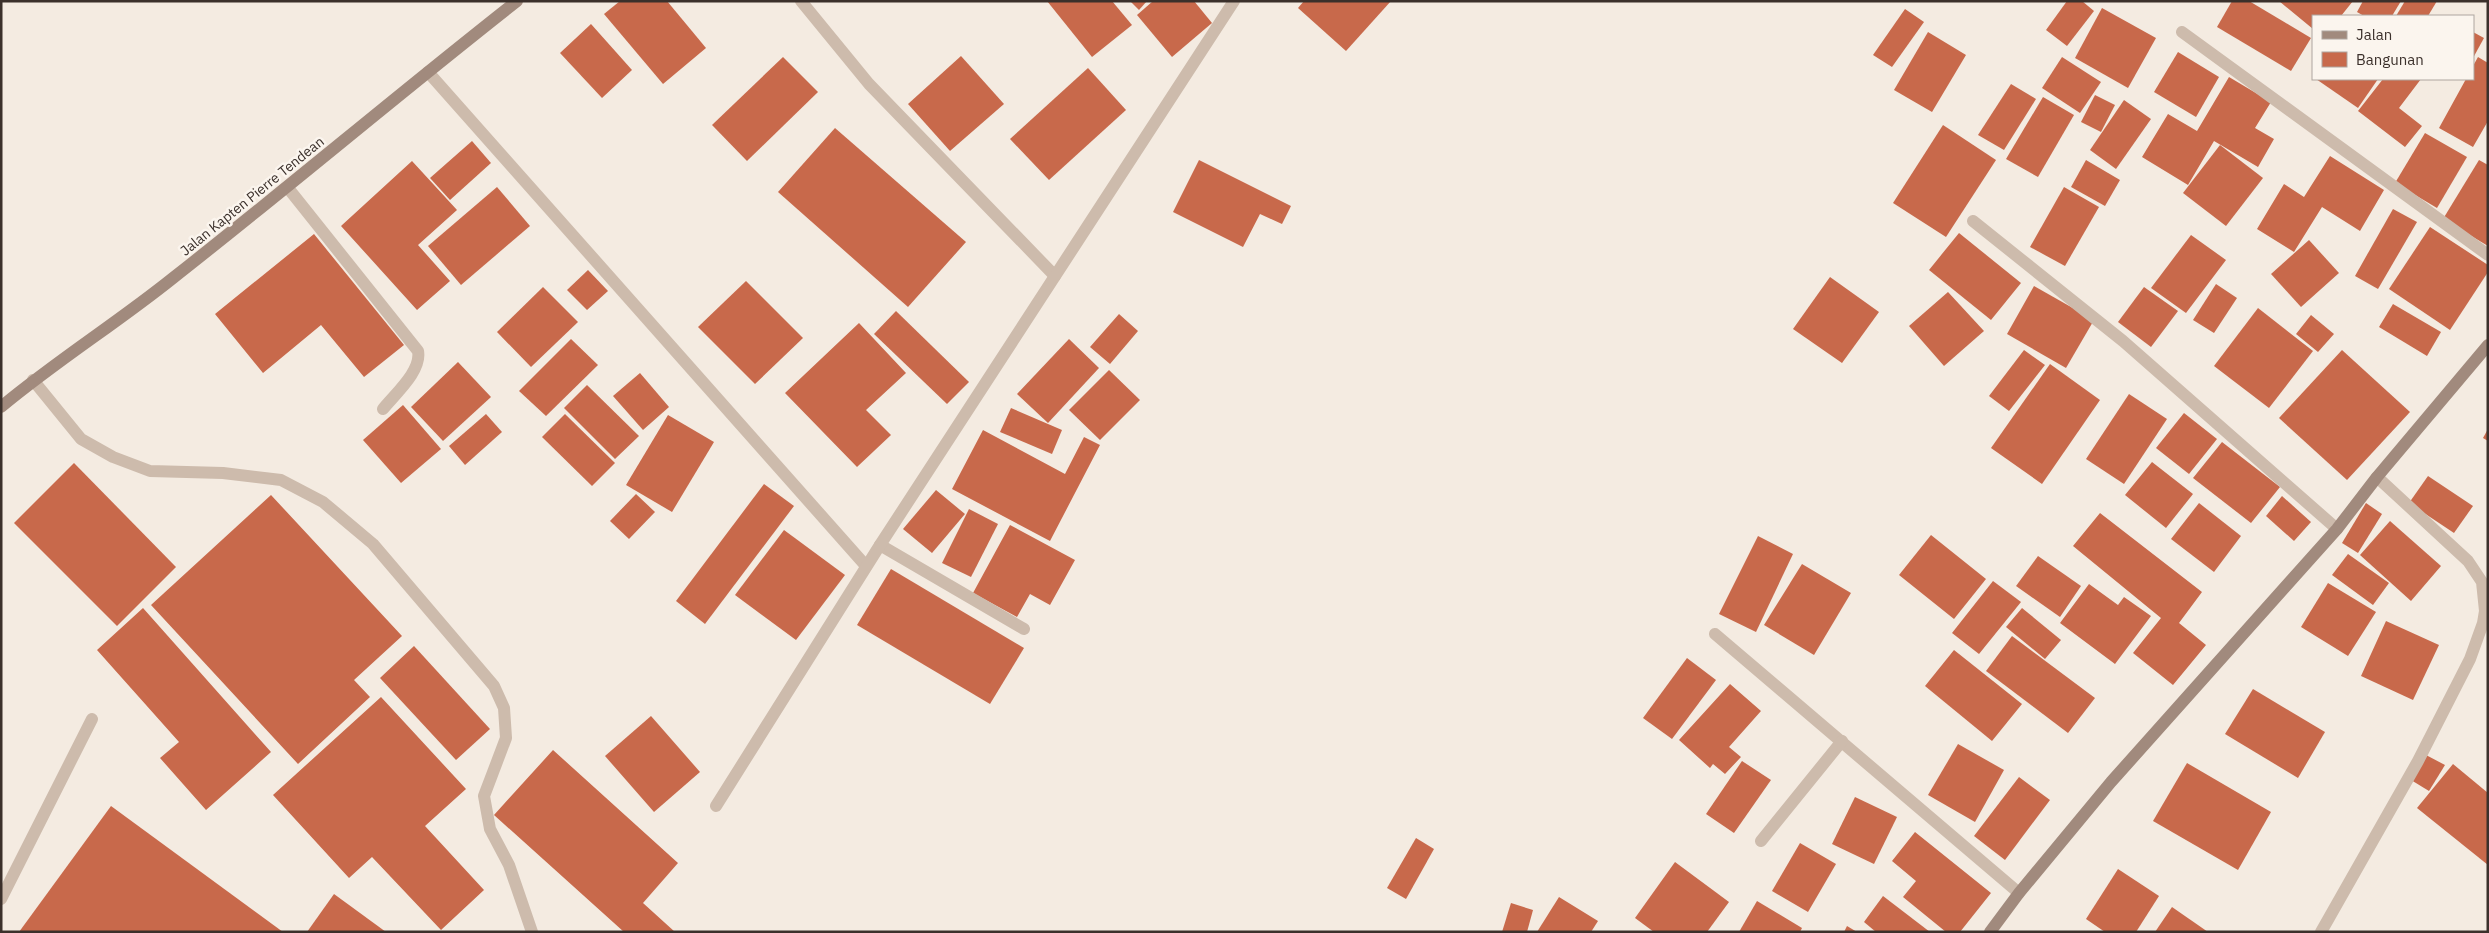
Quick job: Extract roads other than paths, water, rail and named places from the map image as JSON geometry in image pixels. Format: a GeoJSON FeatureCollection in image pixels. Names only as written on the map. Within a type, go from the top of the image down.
{"type":"FeatureCollection","features":[{"type":"Feature","properties":{"kind":"street","name":"Jalan Kapten Pierre Tendean"},"geometry":{"type":"LineString","coordinates":[[1,407],[33,380],[143,302],[288,188],[517,1]]}},
{"type":"Feature","properties":{"kind":"street"},"geometry":{"type":"LineString","coordinates":[[801,1],[869,84],[1055,276]]}},
{"type":"Feature","properties":{"kind":"street"},"geometry":{"type":"LineString","coordinates":[[716,806],[866,566],[1234,1]]}},
{"type":"Feature","properties":{"kind":"street"},"geometry":{"type":"LineString","coordinates":[[2182,32],[2488,255]]}},
{"type":"Feature","properties":{"kind":"street"},"geometry":{"type":"LineString","coordinates":[[428,72],[866,566]]}},
{"type":"Feature","properties":{"kind":"street"},"geometry":{"type":"LineString","coordinates":[[288,188],[418,352],[419,358],[416,368],[383,409]]}},
{"type":"Feature","properties":{"kind":"street"},"geometry":{"type":"LineString","coordinates":[[1973,221],[2123,341],[2337,529]]}},
{"type":"Feature","properties":{"kind":"street"},"geometry":{"type":"LineString","coordinates":[[1990,932],[2019,892],[2111,782],[2337,529],[2377,477],[2488,345]]}},
{"type":"Feature","properties":{"kind":"street"},"geometry":{"type":"LineString","coordinates":[[33,380],[81,439],[113,457],[150,471],[223,473],[281,480],[323,502],[373,544],[494,686],[504,708],[506,738],[484,796],[490,829],[508,865],[532,932]]}},
{"type":"Feature","properties":{"kind":"street"},"geometry":{"type":"LineString","coordinates":[[2321,932],[2418,760],[2470,659],[2484,623],[2485,611],[2482,582],[2468,561],[2377,477]]}},
{"type":"Feature","properties":{"kind":"street"},"geometry":{"type":"LineString","coordinates":[[880,545],[1024,629]]}},
{"type":"Feature","properties":{"kind":"street"},"geometry":{"type":"LineString","coordinates":[[1715,634],[2019,892]]}},
{"type":"Feature","properties":{"kind":"street"},"geometry":{"type":"LineString","coordinates":[[1,899],[92,719]]}},
{"type":"Feature","properties":{"kind":"street"},"geometry":{"type":"LineString","coordinates":[[1760,841],[1842,741]]}}]}
